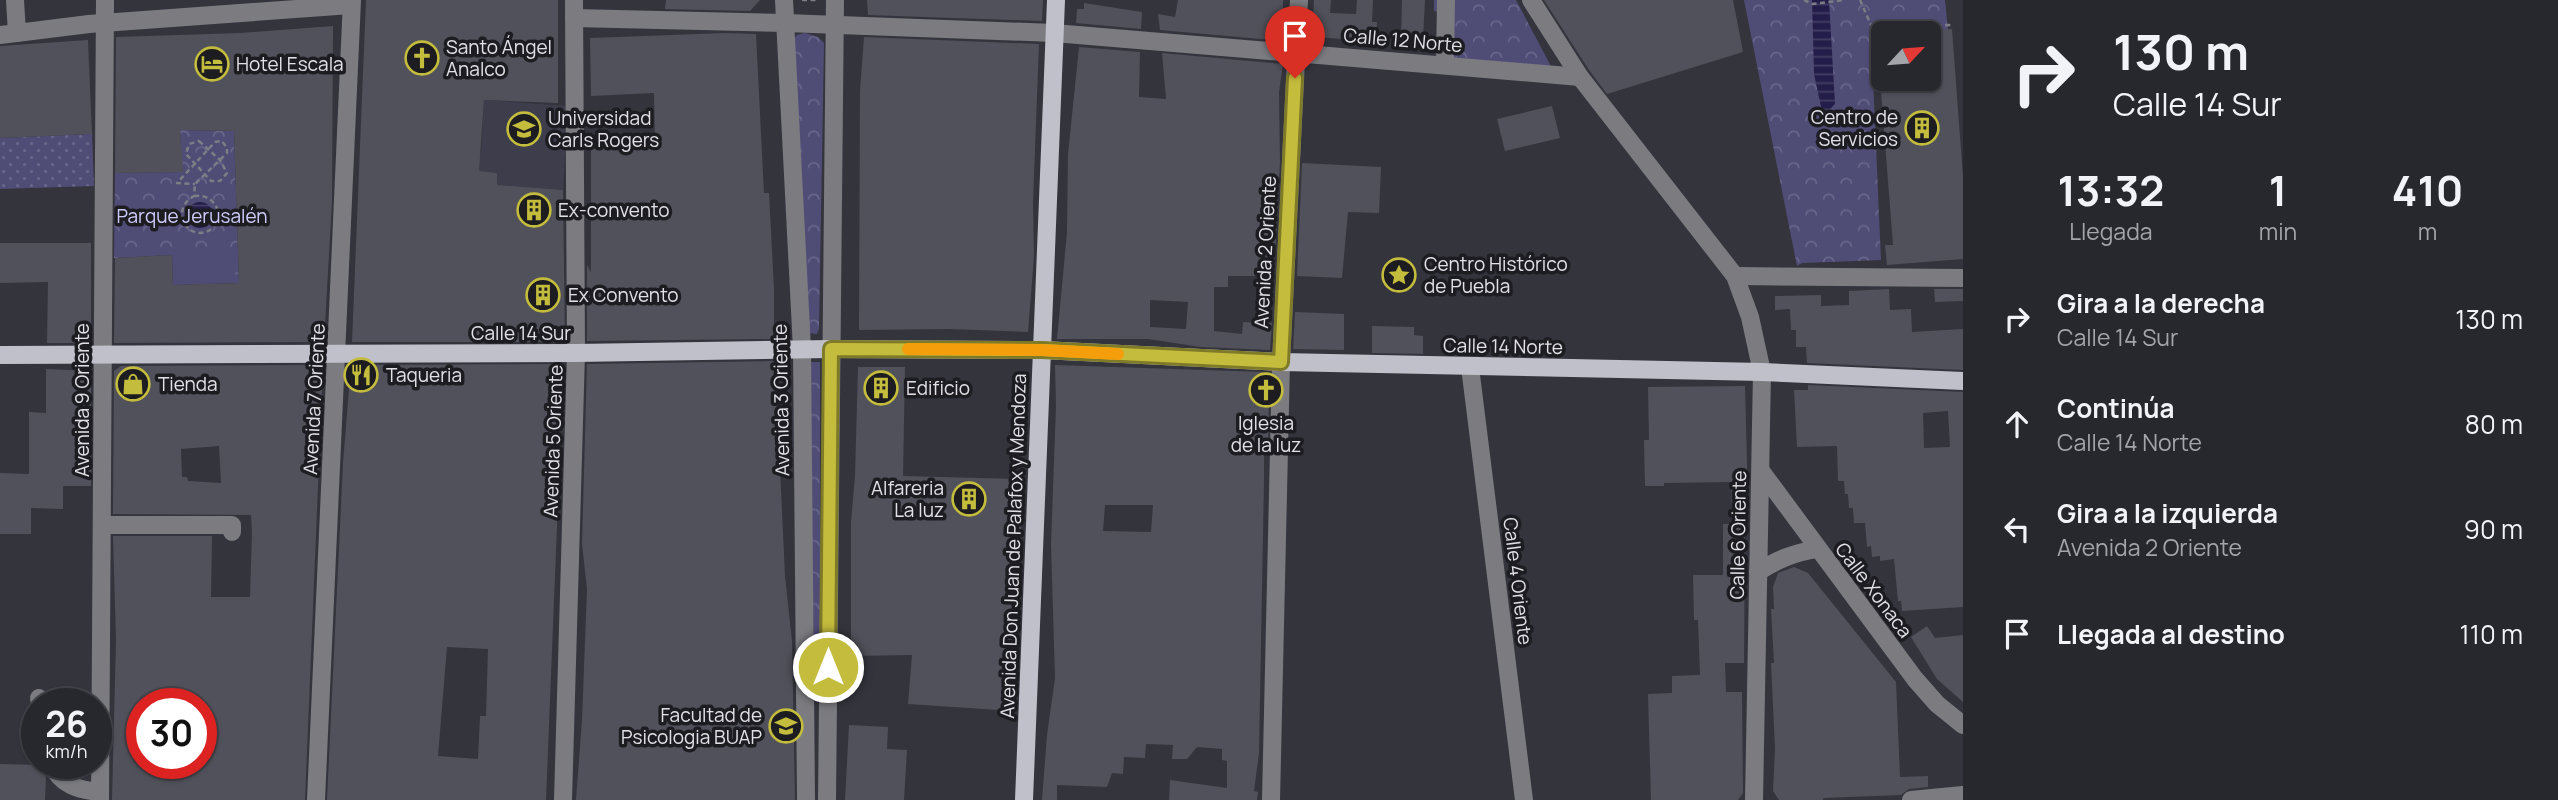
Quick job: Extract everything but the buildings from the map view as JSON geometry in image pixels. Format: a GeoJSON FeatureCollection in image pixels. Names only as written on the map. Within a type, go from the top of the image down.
{"type":"FeatureCollection","features":[{"type":"Feature","properties":{"kind":"main road","name":"Avenida Don Juan de Palafox y Mendoza"},"geometry":{"type":"LineString","coordinates":[[1024,800],[1056,0]]}},
{"type":"Feature","properties":{"kind":"main road","name":"Calle 14 Sur"},"geometry":{"type":"LineString","coordinates":[[0,355],[337,355],[802,349],[1042,350]]}},
{"type":"Feature","properties":{"kind":"main road","name":"Calle 14 Norte"},"geometry":{"type":"LineString","coordinates":[[1042,350],[1281,362],[1762,372],[1963,380]]}},
{"type":"Feature","properties":{"kind":"street"},"geometry":{"type":"LineString","coordinates":[[15,0],[9,34],[104,23],[351,2]]}},
{"type":"Feature","properties":{"kind":"street","name":"Avenida 9 Oriente"},"geometry":{"type":"LineString","coordinates":[[100,796],[104,0]]}},
{"type":"Feature","properties":{"kind":"street","name":"Avenida 3 Oriente"},"geometry":{"type":"LineString","coordinates":[[784,0],[802,349],[806,800]]}},
{"type":"Feature","properties":{"kind":"street"},"geometry":{"type":"LineString","coordinates":[[827,800],[835,0]]}},
{"type":"Feature","properties":{"kind":"street","name":"Avenida 2 Oriente"},"geometry":{"type":"LineString","coordinates":[[1271,800],[1281,362],[1299,0]]}},
{"type":"Feature","properties":{"kind":"street"},"geometry":{"type":"LineString","coordinates":[[1445,65],[1446,0]]}},
{"type":"Feature","properties":{"kind":"street"},"geometry":{"type":"LineString","coordinates":[[1531,0],[1580,77],[1735,276],[1963,278]]}},
{"type":"Feature","properties":{"kind":"street","name":"Avenida 7 Oriente"},"geometry":{"type":"LineString","coordinates":[[316,800],[351,2]]}},
{"type":"Feature","properties":{"kind":"street","name":"Calle 12 Norte"},"geometry":{"type":"LineString","coordinates":[[574,9],[786,23],[1054,33],[1580,77]]}},
{"type":"Feature","properties":{"kind":"street","name":"Avenida 5 Oriente"},"geometry":{"type":"LineString","coordinates":[[563,800],[576,353],[574,9]]}},
{"type":"Feature","properties":{"kind":"street","name":"Calle 6 Oriente"},"geometry":{"type":"LineString","coordinates":[[1735,276],[1750,317],[1762,372],[1754,800]]}},
{"type":"Feature","properties":{"kind":"street","name":"Calle 4 Oriente"},"geometry":{"type":"LineString","coordinates":[[1470,367],[1524,800]]}},
{"type":"Feature","properties":{"kind":"street","name":"Calle Xonaca"},"geometry":{"type":"LineString","coordinates":[[1761,471],[1915,679],[1937,704],[1963,725]]}},
{"type":"Feature","properties":{"kind":"street"},"geometry":{"type":"LineString","coordinates":[[102,525],[232,525],[232,532]]}},
{"type":"Feature","properties":{"kind":"street"},"geometry":{"type":"LineString","coordinates":[[1758,572],[1778,559],[1817,548]]}},
{"type":"Feature","properties":{"kind":"street"},"geometry":{"type":"LineString","coordinates":[[61,779],[100,796]]}},
{"type":"Feature","properties":{"kind":"street"},"geometry":{"type":"LineString","coordinates":[[1911,800],[1963,795]]}},
{"type":"Feature","properties":{"kind":"path"},"geometry":{"type":"LineString","coordinates":[[802,0],[821,0]]}},
{"type":"Feature","properties":{"kind":"path"},"geometry":{"type":"LineString","coordinates":[[1804,0],[1812,4],[1845,0]]}},
{"type":"Feature","properties":{"kind":"path"},"geometry":{"type":"LineString","coordinates":[[1860,0],[1871,25],[1886,28],[1952,25]]}},
{"type":"Feature","properties":{"kind":"path"},"geometry":{"type":"LineString","coordinates":[[200,141],[208,149],[220,160],[227,173],[216,182],[204,175],[186,153],[189,144],[200,141]]}},
{"type":"Feature","properties":{"kind":"path"},"geometry":{"type":"LineString","coordinates":[[194,197],[195,184],[227,153],[222,141],[215,142],[177,183],[195,184]]}},
{"type":"Feature","properties":{"kind":"path"},"geometry":{"type":"LineString","coordinates":[[194,197],[207,197],[216,205],[219,216],[214,227],[204,233],[192,232],[183,223],[181,214],[184,205],[194,197]]}},
{"type":"Feature","properties":{"kind":"path"},"geometry":{"type":"LineString","coordinates":[[115,215],[181,214]]}},
{"type":"Feature","properties":{"kind":"shaded area"},"geometry":{"type":"Polygon","coordinates":[[[1812,0],[1829,0],[1835,104],[1823,116],[1814,74],[1812,0]]]}},
{"type":"Feature","properties":{"kind":"shaded area","name":"Universidad Carls Rogers"},"geometry":{"type":"Polygon","coordinates":[[[484,100],[568,106],[563,190],[497,185],[497,173],[455,170],[481,153],[484,100]]]}},
{"type":"Feature","properties":{"kind":"shaded area"},"geometry":{"type":"Polygon","coordinates":[[[200,202],[209,206],[213,215],[209,224],[200,228],[191,224],[187,215],[191,206],[200,202]]]}},
{"type":"Feature","properties":{"kind":"green space"},"geometry":{"type":"Polygon","coordinates":[[[1434,0],[1516,0],[1553,70],[1436,64],[1438,12],[1434,11],[1434,0]]]}},
{"type":"Feature","properties":{"kind":"green space"},"geometry":{"type":"Polygon","coordinates":[[[1744,0],[1945,0],[1948,30],[1941,30],[1941,21],[1871,21],[1871,91],[1874,91],[1881,260],[1802,263],[1797,266],[1744,0]]]}},
{"type":"Feature","properties":{"kind":"green space"},"geometry":{"type":"Polygon","coordinates":[[[805,33],[818,37],[824,43],[817,334],[809,333],[791,42],[797,35],[805,33]]]}},
{"type":"Feature","properties":{"kind":"green space","name":"Parque Jerusalén"},"geometry":{"type":"Polygon","coordinates":[[[180,130],[234,131],[239,283],[173,285],[172,255],[114,258],[115,173],[182,172],[180,130]]]}},
{"type":"Feature","properties":{"kind":"green space"},"geometry":{"type":"Polygon","coordinates":[[[92,134],[94,186],[0,189],[0,138],[92,134]]]}},
{"type":"Feature","properties":{"kind":"green space"},"geometry":{"type":"Polygon","coordinates":[[[234,247],[235,282],[175,283],[174,249],[234,247]]]}},
{"type":"Feature","properties":{"kind":"green space"},"geometry":{"type":"Polygon","coordinates":[[[809,362],[820,362],[820,663],[814,664],[809,362]]]}},
{"type":"Feature","properties":{"kind":"slow traffic"},"geometry":{"type":"LineString","coordinates":[[908,349],[1042,350],[1118,354]]}},
{"type":"Feature","properties":{"kind":"place","name":"Santo Ángel Analco"},"geometry":{"type":"Point","coordinates":[422,58]}},
{"type":"Feature","properties":{"kind":"place","name":"Hotel Escala"},"geometry":{"type":"Point","coordinates":[212,64]}},
{"type":"Feature","properties":{"kind":"place","name":"Centro de Servicios"},"geometry":{"type":"Point","coordinates":[1922,128]}},
{"type":"Feature","properties":{"kind":"place","name":"Universidad Carls Rogers"},"geometry":{"type":"Point","coordinates":[524,129]}},
{"type":"Feature","properties":{"kind":"place","name":"Ex-convento"},"geometry":{"type":"Point","coordinates":[534,210]}},
{"type":"Feature","properties":{"kind":"place","name":"Centro Histórico de Puebla"},"geometry":{"type":"Point","coordinates":[1399,275]}},
{"type":"Feature","properties":{"kind":"place","name":"Ex Convento"},"geometry":{"type":"Point","coordinates":[543,295]}},
{"type":"Feature","properties":{"kind":"place","name":"Taqueria"},"geometry":{"type":"Point","coordinates":[361,375]}},
{"type":"Feature","properties":{"kind":"place","name":"Tienda"},"geometry":{"type":"Point","coordinates":[133,384]}},
{"type":"Feature","properties":{"kind":"place","name":"Edificio"},"geometry":{"type":"Point","coordinates":[881,388]}},
{"type":"Feature","properties":{"kind":"place","name":"Iglesia de la luz"},"geometry":{"type":"Point","coordinates":[1266,390]}},
{"type":"Feature","properties":{"kind":"place","name":"Alfareria La luz"},"geometry":{"type":"Point","coordinates":[969,499]}},
{"type":"Feature","properties":{"kind":"place","name":"Facultad de Psicologia BUAP"},"geometry":{"type":"Point","coordinates":[786,726]}},
{"type":"Feature","properties":{"kind":"route"},"geometry":{"type":"LineString","coordinates":[[828,667],[831,349],[1042,350],[1281,362],[1295,78]]}}]}
